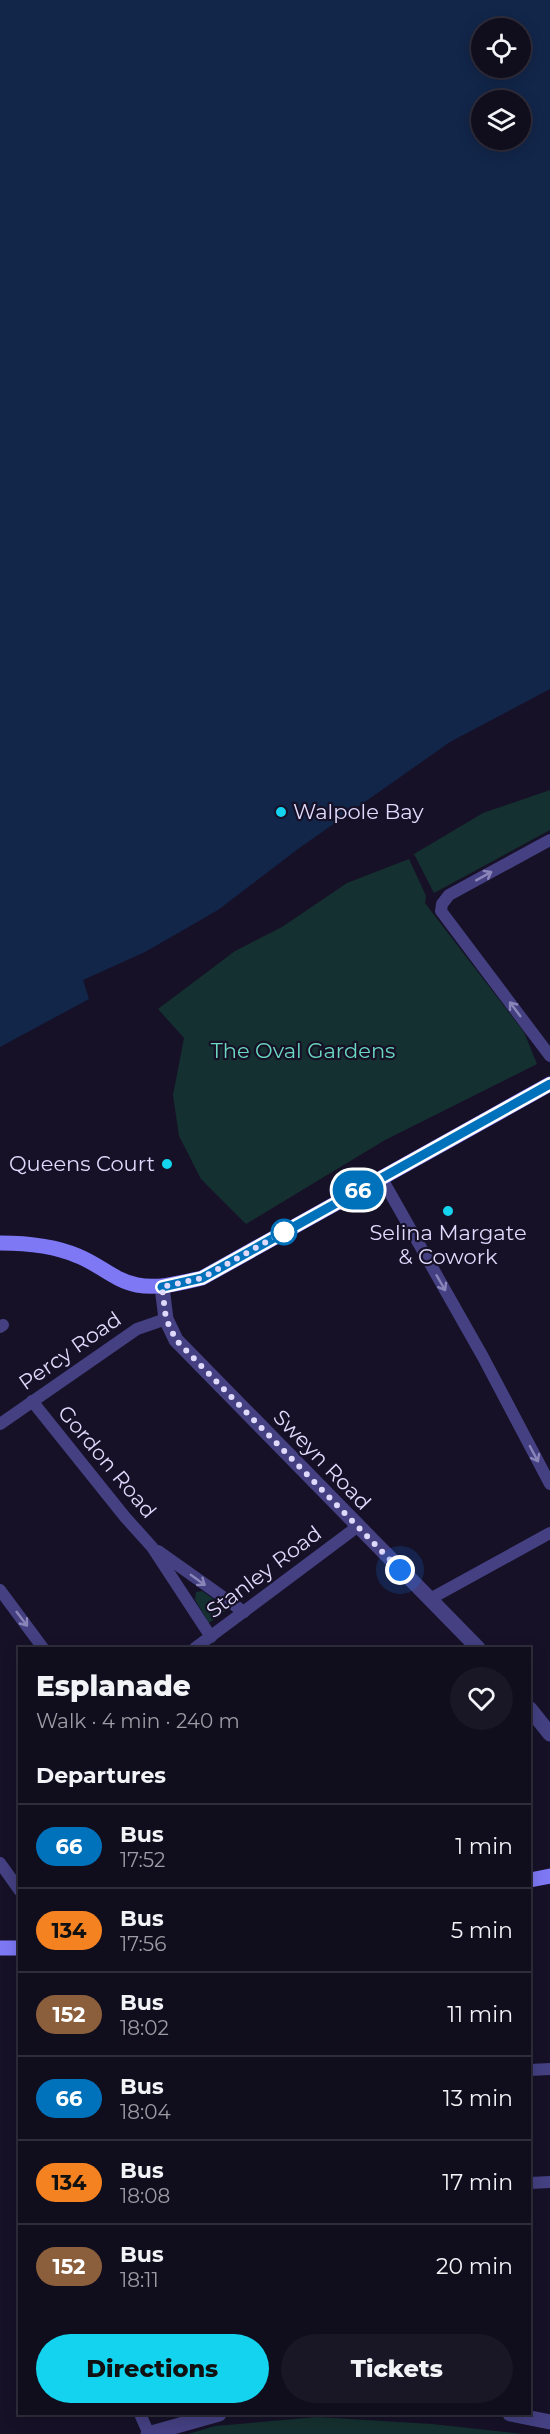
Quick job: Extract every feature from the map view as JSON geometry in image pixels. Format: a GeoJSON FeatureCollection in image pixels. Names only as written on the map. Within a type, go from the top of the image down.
{"type":"FeatureCollection","features":[{"type":"Feature","properties":{"kind":"main road"},"geometry":{"type":"LineString","coordinates":[[0,1243],[18,1243],[79,1256],[124,1281],[138,1285],[162,1287],[202,1278],[550,1084]]}},
{"type":"Feature","properties":{"kind":"main road"},"geometry":{"type":"LineString","coordinates":[[531,1880],[550,1876]]}},
{"type":"Feature","properties":{"kind":"main road"},"geometry":{"type":"LineString","coordinates":[[0,1948],[18,1948]]}},
{"type":"Feature","properties":{"kind":"street"},"geometry":{"type":"LineString","coordinates":[[550,840],[448,895],[442,904],[441,911],[550,1056]]}},
{"type":"Feature","properties":{"kind":"street"},"geometry":{"type":"LineString","coordinates":[[381,1177],[483,1357],[550,1484]]}},
{"type":"Feature","properties":{"kind":"street","name":"Sweyn Road"},"geometry":{"type":"LineString","coordinates":[[162,1287],[166,1319],[176,1340],[477,1647]]}},
{"type":"Feature","properties":{"kind":"street","name":"Percy Road"},"geometry":{"type":"LineString","coordinates":[[0,1424],[137,1329],[166,1319]]}},
{"type":"Feature","properties":{"kind":"street","name":"Gordon Road"},"geometry":{"type":"LineString","coordinates":[[32,1401],[125,1517],[152,1547],[211,1637]]}},
{"type":"Feature","properties":{"kind":"street","name":"Stanley Road"},"geometry":{"type":"LineString","coordinates":[[196,1647],[357,1527]]}},
{"type":"Feature","properties":{"kind":"street"},"geometry":{"type":"LineString","coordinates":[[430,1599],[550,1533]]}},
{"type":"Feature","properties":{"kind":"street","name":"Gordon Road"},"geometry":{"type":"LineString","coordinates":[[152,1547],[244,1612]]}},
{"type":"Feature","properties":{"kind":"street"},"geometry":{"type":"LineString","coordinates":[[0,1590],[43,1647]]}},
{"type":"Feature","properties":{"kind":"street"},"geometry":{"type":"LineString","coordinates":[[531,1710],[550,1734]]}},
{"type":"Feature","properties":{"kind":"street"},"geometry":{"type":"LineString","coordinates":[[0,1863],[18,1888]]}},
{"type":"Feature","properties":{"kind":"street"},"geometry":{"type":"LineString","coordinates":[[531,2070],[550,2069]]}},
{"type":"Feature","properties":{"kind":"street"},"geometry":{"type":"LineString","coordinates":[[531,2183],[550,2182]]}},
{"type":"Feature","properties":{"kind":"street"},"geometry":{"type":"LineString","coordinates":[[140,2415],[149,2434],[216,2415]]}},
{"type":"Feature","properties":{"kind":"street"},"geometry":{"type":"LineString","coordinates":[[515,2415],[550,2422]]}},
{"type":"Feature","properties":{"kind":"green space"},"geometry":{"type":"Polygon","coordinates":[[[550,790],[550,830],[434,893],[414,854],[483,813],[550,790]]]}},
{"type":"Feature","properties":{"kind":"green space","name":"The Oval Gardens"},"geometry":{"type":"Polygon","coordinates":[[[409,859],[426,896],[425,903],[524,1032],[537,1064],[385,1140],[246,1224],[201,1179],[179,1136],[173,1095],[184,1038],[158,1009],[235,951],[282,927],[347,883],[409,859]]]}},
{"type":"Feature","properties":{"kind":"green space"},"geometry":{"type":"Polygon","coordinates":[[[202,1591],[228,1609],[209,1623],[195,1600],[196,1592],[202,1591]]]}},
{"type":"Feature","properties":{"kind":"green space"},"geometry":{"type":"Polygon","coordinates":[[[317,2417],[432,2424],[523,2434],[188,2434],[215,2426],[317,2417]]]}},
{"type":"Feature","properties":{"kind":"water"},"geometry":{"type":"Polygon","coordinates":[[[0,0],[550,0],[550,689],[450,742],[298,849],[218,910],[145,952],[83,980],[89,999],[0,1047],[0,0]]]}},
{"type":"Feature","properties":{"kind":"bus line","name":"66"},"geometry":{"type":"LineString","coordinates":[[162,1287],[202,1278],[550,1084]]}},
{"type":"Feature","properties":{"kind":"place","name":"Walpole Bay"},"geometry":{"type":"Point","coordinates":[281,812]}},
{"type":"Feature","properties":{"kind":"place","name":"Queens Court"},"geometry":{"type":"Point","coordinates":[167,1164]}},
{"type":"Feature","properties":{"kind":"place","name":"Selina Margate & Cowork"},"geometry":{"type":"Point","coordinates":[448,1211]}},
{"type":"Feature","properties":{"kind":"route"},"geometry":{"type":"LineString","coordinates":[[284,1232],[202,1278],[162,1287],[166,1319],[176,1340],[400,1570]]}}]}
